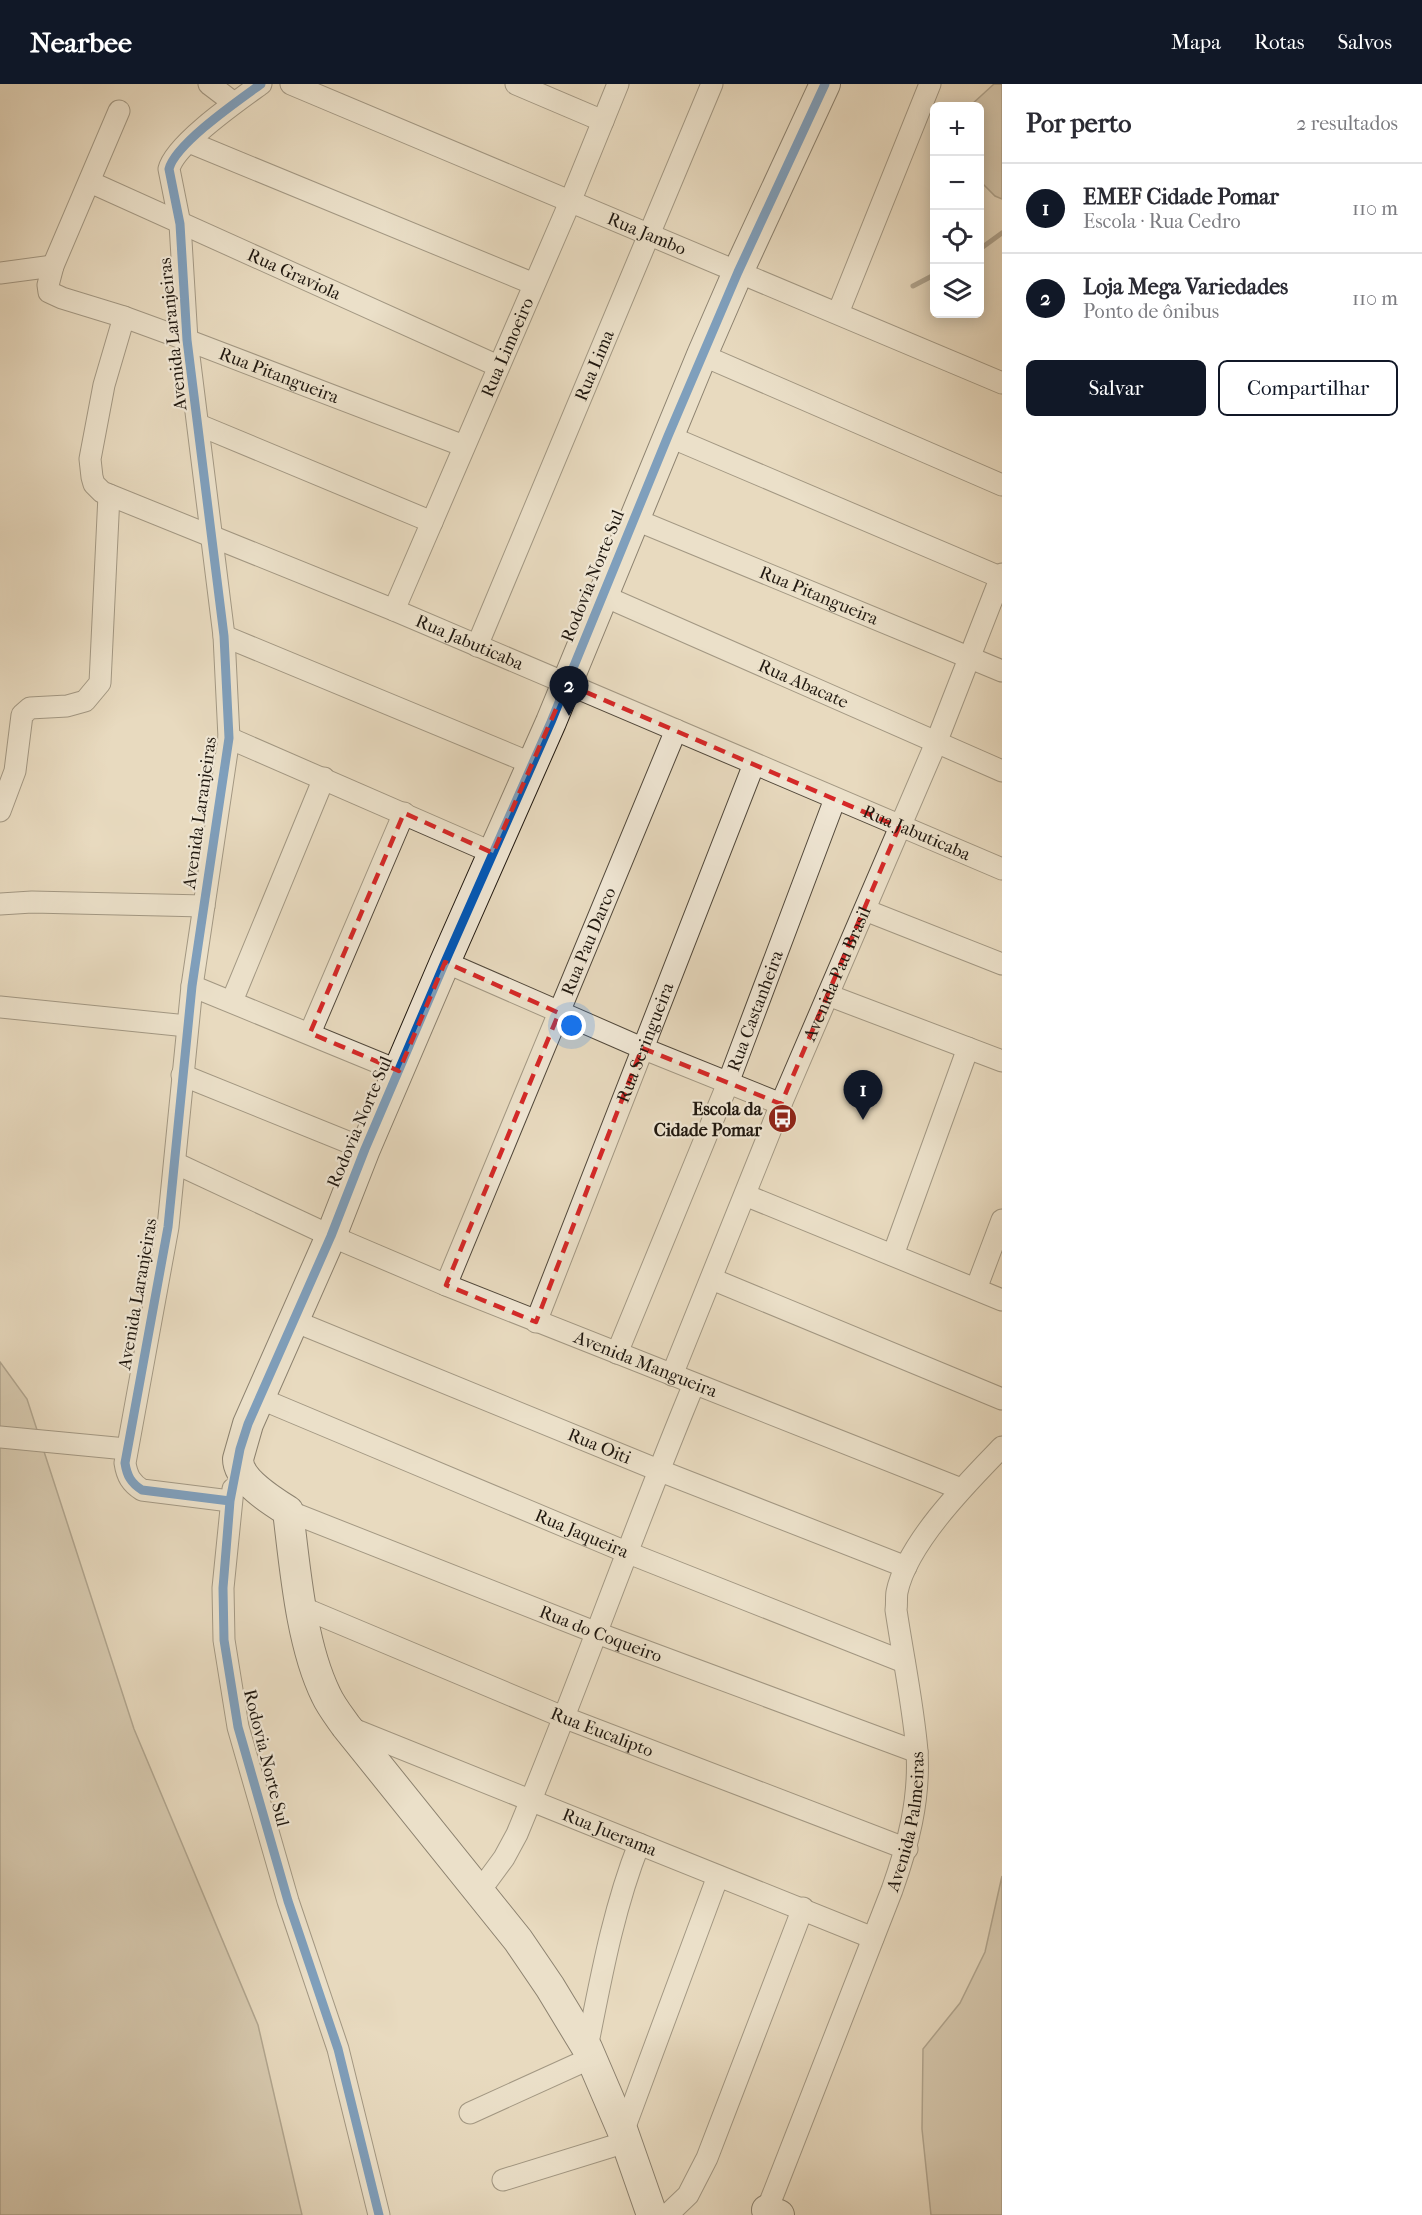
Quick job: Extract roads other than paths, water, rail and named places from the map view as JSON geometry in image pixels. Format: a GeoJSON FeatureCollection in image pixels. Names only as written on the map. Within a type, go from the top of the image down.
{"type":"FeatureCollection","features":[{"type":"Feature","properties":{"kind":"street"},"geometry":{"type":"LineString","coordinates":[[209,84],[234,103]]}},
{"type":"Feature","properties":{"kind":"street","name":"Avenida Laranjeiras"},"geometry":{"type":"LineString","coordinates":[[230,1501],[142,1490],[132,1484],[126,1473],[126,1449],[159,1280],[175,1163],[192,986],[229,738],[224,636],[187,340],[180,224],[169,169],[172,160],[189,142],[234,103],[261,84]]}},
{"type":"Feature","properties":{"kind":"street","name":"Rua Jambo"},"geometry":{"type":"LineString","coordinates":[[291,84],[1002,383]]}},
{"type":"Feature","properties":{"kind":"street"},"geometry":{"type":"LineString","coordinates":[[516,84],[603,121]]}},
{"type":"Feature","properties":{"kind":"street","name":"Rua Limoeiro"},"geometry":{"type":"LineString","coordinates":[[394,610],[570,202],[618,84]]}},
{"type":"Feature","properties":{"kind":"street","name":"Rua Lima"},"geometry":{"type":"LineString","coordinates":[[477,646],[712,84]]}},
{"type":"Feature","properties":{"kind":"street","name":"Rodovia Norte Sul"},"geometry":{"type":"LineString","coordinates":[[379,2215],[338,2049],[288,1901],[238,1727],[224,1640],[223,1588],[230,1501],[242,1443],[259,1398],[331,1236],[365,1149],[567,684],[702,355],[825,84]]}},
{"type":"Feature","properties":{"kind":"street"},"geometry":{"type":"LineString","coordinates":[[838,314],[930,84]]}},
{"type":"Feature","properties":{"kind":"street"},"geometry":{"type":"LineString","coordinates":[[0,273],[53,266],[119,111]]}},
{"type":"Feature","properties":{"kind":"street"},"geometry":{"type":"LineString","coordinates":[[189,142],[534,284]]}},
{"type":"Feature","properties":{"kind":"street","name":"Rua Graviola"},"geometry":{"type":"LineString","coordinates":[[90,182],[498,366]]}},
{"type":"Feature","properties":{"kind":"street","name":"Rua Pitangueira"},"geometry":{"type":"LineString","coordinates":[[53,266],[48,285],[49,292],[62,298],[187,340],[464,446]]}},
{"type":"Feature","properties":{"kind":"street"},"geometry":{"type":"LineString","coordinates":[[0,811],[15,771],[22,715],[30,708],[67,706],[85,700],[100,683],[106,494],[94,484],[90,459],[104,385],[124,317]]}},
{"type":"Feature","properties":{"kind":"street"},"geometry":{"type":"LineString","coordinates":[[702,355],[1002,485]]}},
{"type":"Feature","properties":{"kind":"street"},"geometry":{"type":"LineString","coordinates":[[199,425],[432,522]]}},
{"type":"Feature","properties":{"kind":"street"},"geometry":{"type":"LineString","coordinates":[[668,436],[1001,577]]}},
{"type":"Feature","properties":{"kind":"street","name":"Rua Jabuticaba"},"geometry":{"type":"LineString","coordinates":[[106,494],[394,610],[835,800],[1002,869]]}},
{"type":"Feature","properties":{"kind":"street","name":"Rua Pitangueira"},"geometry":{"type":"LineString","coordinates":[[634,519],[1002,671]]}},
{"type":"Feature","properties":{"kind":"street","name":"Avenida Pau Brasil"},"geometry":{"type":"LineString","coordinates":[[672,1375],[782,1104],[936,743],[1001,577]]}},
{"type":"Feature","properties":{"kind":"street","name":"Rua Abacate"},"geometry":{"type":"LineString","coordinates":[[604,596],[1002,771]]}},
{"type":"Feature","properties":{"kind":"street"},"geometry":{"type":"LineString","coordinates":[[224,636],[533,764]]}},
{"type":"Feature","properties":{"kind":"street","name":"Rua Pau Darco"},"geometry":{"type":"LineString","coordinates":[[446,1285],[676,730]]}},
{"type":"Feature","properties":{"kind":"street"},"geometry":{"type":"LineString","coordinates":[[229,738],[493,853]]}},
{"type":"Feature","properties":{"kind":"street","name":"Rua Seringueira"},"geometry":{"type":"LineString","coordinates":[[536,1322],[754,764]]}},
{"type":"Feature","properties":{"kind":"street"},"geometry":{"type":"LineString","coordinates":[[232,1001],[324,778]]}},
{"type":"Feature","properties":{"kind":"street","name":"Rua Castanheira"},"geometry":{"type":"LineString","coordinates":[[617,1353],[728,1083],[835,800]]}},
{"type":"Feature","properties":{"kind":"street"},"geometry":{"type":"LineString","coordinates":[[310,1034],[404,813]]}},
{"type":"Feature","properties":{"kind":"street"},"geometry":{"type":"LineString","coordinates":[[0,904],[32,902],[204,906]]}},
{"type":"Feature","properties":{"kind":"street"},"geometry":{"type":"LineString","coordinates":[[865,910],[1002,964]]}},
{"type":"Feature","properties":{"kind":"street"},"geometry":{"type":"LineString","coordinates":[[445,963],[642,1048],[782,1104]]}},
{"type":"Feature","properties":{"kind":"street"},"geometry":{"type":"LineString","coordinates":[[192,986],[399,1071]]}},
{"type":"Feature","properties":{"kind":"street"},"geometry":{"type":"LineString","coordinates":[[828,995],[1002,1061]]}},
{"type":"Feature","properties":{"kind":"street"},"geometry":{"type":"LineString","coordinates":[[0,1006],[187,1026]]}},
{"type":"Feature","properties":{"kind":"street"},"geometry":{"type":"LineString","coordinates":[[893,1255],[968,1048]]}},
{"type":"Feature","properties":{"kind":"street"},"geometry":{"type":"LineString","coordinates":[[182,1075],[365,1149]]}},
{"type":"Feature","properties":{"kind":"street","name":"Avenida Mangueira"},"geometry":{"type":"LineString","coordinates":[[175,1163],[331,1236],[446,1285],[961,1489]]}},
{"type":"Feature","properties":{"kind":"street"},"geometry":{"type":"LineString","coordinates":[[746,1195],[1002,1300]]}},
{"type":"Feature","properties":{"kind":"street"},"geometry":{"type":"LineString","coordinates":[[976,1289],[1002,1220]]}},
{"type":"Feature","properties":{"kind":"street"},"geometry":{"type":"LineString","coordinates":[[712,1280],[1002,1399]]}},
{"type":"Feature","properties":{"kind":"street","name":"Rua Oiti"},"geometry":{"type":"LineString","coordinates":[[294,1321],[658,1470],[906,1567]]}},
{"type":"Feature","properties":{"kind":"street"},"geometry":{"type":"LineString","coordinates":[[479,1892],[510,1848],[531,1801],[658,1470],[694,1384]]}},
{"type":"Feature","properties":{"kind":"street","name":"Rua Jaqueira"},"geometry":{"type":"LineString","coordinates":[[259,1398],[626,1552],[904,1662]]}},
{"type":"Feature","properties":{"kind":"street"},"geometry":{"type":"LineString","coordinates":[[0,1437],[126,1449]]}},
{"type":"Feature","properties":{"kind":"street","name":"Avenida Palmeiras"},"geometry":{"type":"LineString","coordinates":[[768,2214],[907,1849],[913,1818],[917,1752],[896,1610],[897,1592],[906,1567],[938,1518],[961,1489],[1002,1447]]}},
{"type":"Feature","properties":{"kind":"street"},"geometry":{"type":"LineString","coordinates":[[238,1465],[257,1489],[288,1511],[301,1607],[320,1683],[333,1709],[518,1940],[589,2053],[625,2137],[652,2215]]}},
{"type":"Feature","properties":{"kind":"street","name":"Rua do Coqueiro"},"geometry":{"type":"LineString","coordinates":[[288,1511],[597,1633],[917,1752]]}},
{"type":"Feature","properties":{"kind":"street","name":"Rua Eucalipto"},"geometry":{"type":"LineString","coordinates":[[301,1607],[563,1717],[907,1849]]}},
{"type":"Feature","properties":{"kind":"street","name":"Rua Juerama"},"geometry":{"type":"LineString","coordinates":[[346,1726],[873,1938]]}},
{"type":"Feature","properties":{"kind":"street"},"geometry":{"type":"LineString","coordinates":[[589,2053],[612,1925],[639,1844]]}},
{"type":"Feature","properties":{"kind":"street"},"geometry":{"type":"LineString","coordinates":[[625,2137],[718,1876]]}},
{"type":"Feature","properties":{"kind":"street"},"geometry":{"type":"LineString","coordinates":[[667,2215],[687,2195],[707,2158],[803,1908]]}},
{"type":"Feature","properties":{"kind":"street"},"geometry":{"type":"LineString","coordinates":[[470,2113],[589,2053]]}},
{"type":"Feature","properties":{"kind":"street"},"geometry":{"type":"LineString","coordinates":[[503,2180],[625,2137]]}},
{"type":"Feature","properties":{"kind":"waterway"},"geometry":{"type":"LineString","coordinates":[[984,246],[1002,233]]}},
{"type":"Feature","properties":{"kind":"waterway"},"geometry":{"type":"LineString","coordinates":[[913,286],[930,277]]}},
{"type":"Feature","properties":{"kind":"place","name":"Loja Mega Variedades"},"geometry":{"type":"Point","coordinates":[569,716]}},
{"type":"Feature","properties":{"kind":"place","name":"Escola da Cidade Pomar"},"geometry":{"type":"Point","coordinates":[783,1119]}},
{"type":"Feature","properties":{"kind":"place","name":"EMEF Cidade Pomar"},"geometry":{"type":"Point","coordinates":[863,1120]}}]}
